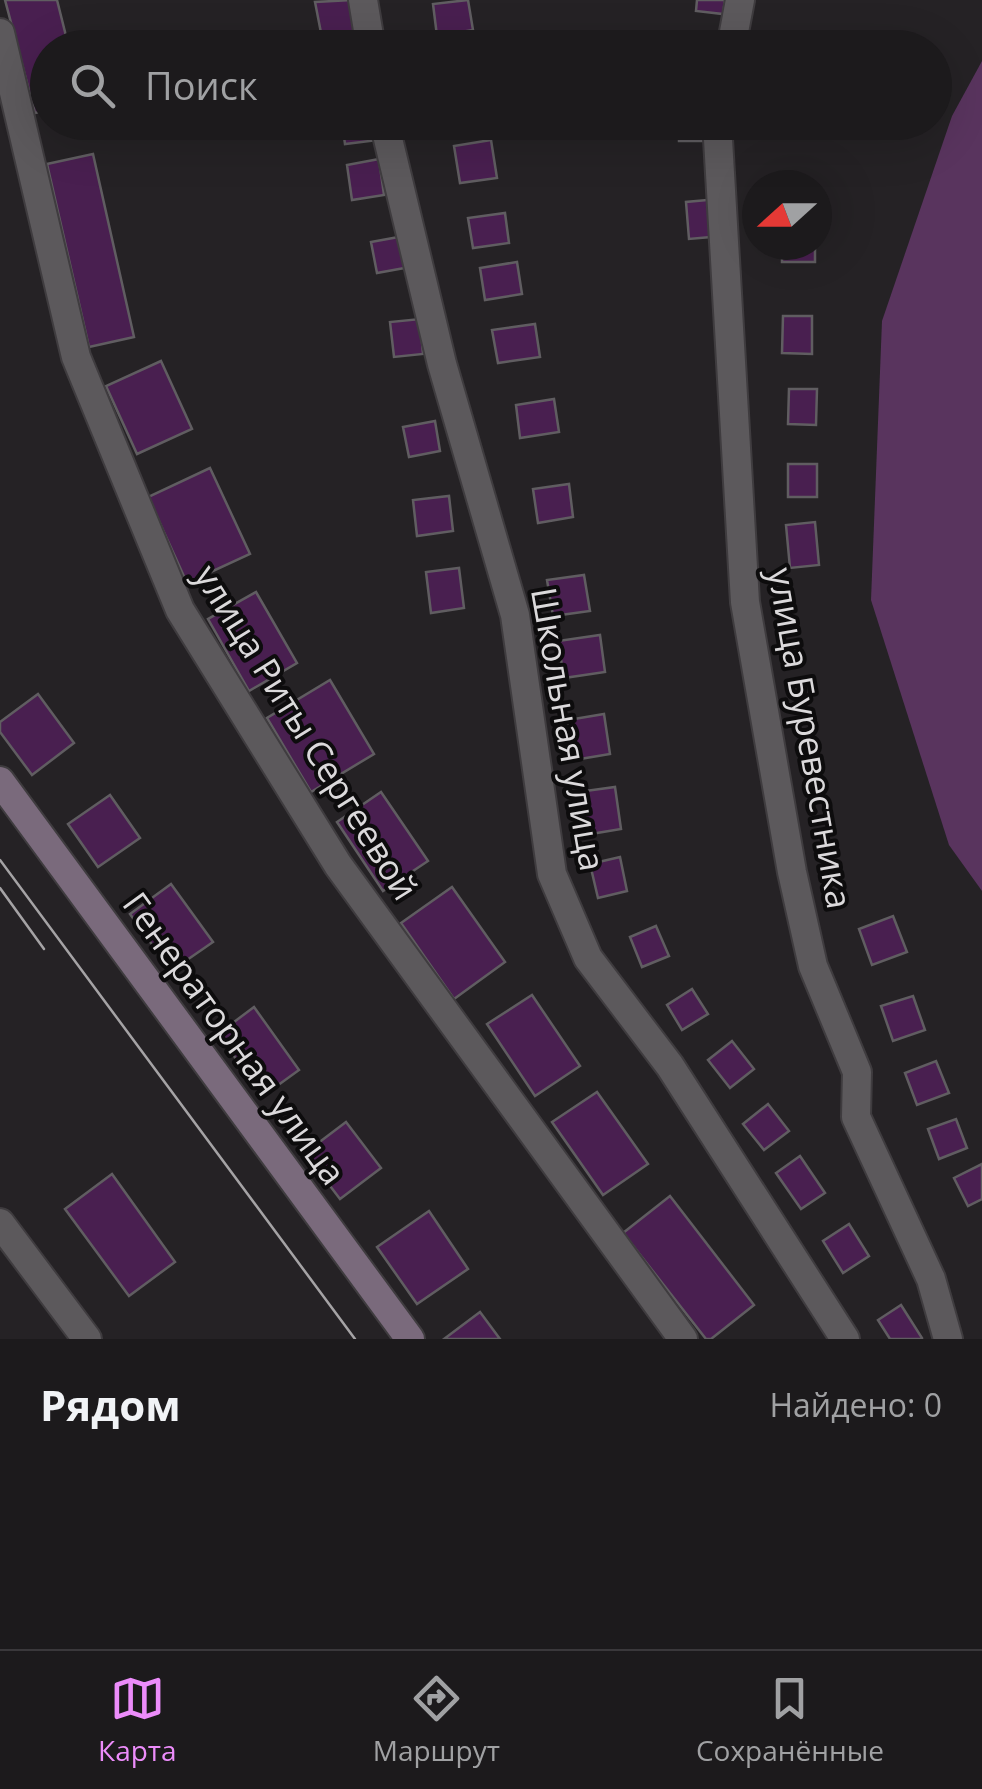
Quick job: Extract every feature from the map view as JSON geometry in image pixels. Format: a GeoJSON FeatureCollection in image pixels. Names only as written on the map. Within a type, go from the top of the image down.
{"type":"FeatureCollection","features":[{"type":"Feature","properties":{"kind":"main road","name":"Генераторная улица"},"geometry":{"type":"LineString","coordinates":[[0,781],[410,1339]]}},
{"type":"Feature","properties":{"kind":"street"},"geometry":{"type":"LineString","coordinates":[[364,0],[368,30]]}},
{"type":"Feature","properties":{"kind":"street"},"geometry":{"type":"LineString","coordinates":[[734,30],[740,0]]}},
{"type":"Feature","properties":{"kind":"street","name":"улица Риты Сергеевой"},"geometry":{"type":"LineString","coordinates":[[0,33],[76,356],[180,610],[338,866],[683,1339]]}},
{"type":"Feature","properties":{"kind":"street","name":"Школьная улица"},"geometry":{"type":"LineString","coordinates":[[388,140],[442,364],[515,615],[552,874],[588,958],[670,1066],[845,1339]]}},
{"type":"Feature","properties":{"kind":"street","name":"улица Буревестника"},"geometry":{"type":"LineString","coordinates":[[718,140],[745,602],[792,872],[814,966],[857,1072],[856,1117],[931,1279],[948,1339]]}},
{"type":"Feature","properties":{"kind":"street"},"geometry":{"type":"LineString","coordinates":[[0,1223],[87,1339]]}},
{"type":"Feature","properties":{"kind":"shaded area"},"geometry":{"type":"Polygon","coordinates":[[[982,61],[982,891],[949,845],[871,600],[882,321],[944,140],[952,140],[952,116],[982,61]]]}},
{"type":"Feature","properties":{"kind":"building"},"geometry":{"type":"Polygon","coordinates":[[[5,0],[57,0],[64,30],[30,30],[30,94],[5,0]]]}},
{"type":"Feature","properties":{"kind":"building"},"geometry":{"type":"Polygon","coordinates":[[[352,0],[358,30],[320,30],[315,2],[352,0]]]}},
{"type":"Feature","properties":{"kind":"building"},"geometry":{"type":"Polygon","coordinates":[[[468,0],[473,30],[436,30],[433,4],[468,0]]]}},
{"type":"Feature","properties":{"kind":"building"},"geometry":{"type":"Polygon","coordinates":[[[697,0],[725,0],[723,14],[696,11],[697,0]]]}},
{"type":"Feature","properties":{"kind":"building"},"geometry":{"type":"Polygon","coordinates":[[[344,140],[378,140],[345,144],[344,140]]]}},
{"type":"Feature","properties":{"kind":"building"},"geometry":{"type":"Polygon","coordinates":[[[491,140],[497,178],[460,183],[454,146],[491,140]]]}},
{"type":"Feature","properties":{"kind":"building"},"geometry":{"type":"Polygon","coordinates":[[[93,154],[134,337],[89,347],[47,164],[93,154]]]}},
{"type":"Feature","properties":{"kind":"building"},"geometry":{"type":"Polygon","coordinates":[[[379,159],[384,195],[352,200],[347,165],[379,159]]]}},
{"type":"Feature","properties":{"kind":"building"},"geometry":{"type":"Polygon","coordinates":[[[718,199],[722,236],[689,239],[686,202],[718,199]]]}},
{"type":"Feature","properties":{"kind":"building"},"geometry":{"type":"Polygon","coordinates":[[[505,213],[509,243],[473,248],[468,218],[505,213]]]}},
{"type":"Feature","properties":{"kind":"building"},"geometry":{"type":"Polygon","coordinates":[[[404,236],[410,267],[377,273],[371,242],[404,236]]]}},
{"type":"Feature","properties":{"kind":"building"},"geometry":{"type":"Polygon","coordinates":[[[782,260],[815,260],[815,262],[782,260]]]}},
{"type":"Feature","properties":{"kind":"building"},"geometry":{"type":"Polygon","coordinates":[[[517,262],[522,294],[485,300],[480,268],[517,262]]]}},
{"type":"Feature","properties":{"kind":"building"},"geometry":{"type":"Polygon","coordinates":[[[783,316],[812,316],[812,354],[782,353],[783,316]]]}},
{"type":"Feature","properties":{"kind":"building"},"geometry":{"type":"Polygon","coordinates":[[[420,319],[423,354],[394,357],[390,322],[420,319]]]}},
{"type":"Feature","properties":{"kind":"building"},"geometry":{"type":"Polygon","coordinates":[[[535,324],[540,357],[498,363],[492,330],[535,324]]]}},
{"type":"Feature","properties":{"kind":"building"},"geometry":{"type":"Polygon","coordinates":[[[161,361],[192,429],[137,454],[106,386],[161,361]]]}},
{"type":"Feature","properties":{"kind":"building"},"geometry":{"type":"Polygon","coordinates":[[[789,389],[817,389],[816,425],[788,424],[789,389]]]}},
{"type":"Feature","properties":{"kind":"building"},"geometry":{"type":"Polygon","coordinates":[[[554,399],[559,432],[520,438],[516,405],[554,399]]]}},
{"type":"Feature","properties":{"kind":"building"},"geometry":{"type":"Polygon","coordinates":[[[435,421],[440,451],[409,457],[403,427],[435,421]]]}},
{"type":"Feature","properties":{"kind":"building"},"geometry":{"type":"Polygon","coordinates":[[[788,464],[817,464],[817,497],[788,497],[788,464]]]}},
{"type":"Feature","properties":{"kind":"building"},"geometry":{"type":"Polygon","coordinates":[[[210,468],[250,554],[187,583],[148,497],[210,468]]]}},
{"type":"Feature","properties":{"kind":"building"},"geometry":{"type":"Polygon","coordinates":[[[569,484],[573,517],[538,523],[533,489],[569,484]]]}},
{"type":"Feature","properties":{"kind":"building"},"geometry":{"type":"Polygon","coordinates":[[[449,496],[453,531],[417,536],[413,500],[449,496]]]}},
{"type":"Feature","properties":{"kind":"building"},"geometry":{"type":"Polygon","coordinates":[[[815,522],[819,565],[790,568],[786,525],[815,522]]]}},
{"type":"Feature","properties":{"kind":"building"},"geometry":{"type":"Polygon","coordinates":[[[459,568],[464,608],[431,613],[426,572],[459,568]]]}},
{"type":"Feature","properties":{"kind":"building"},"geometry":{"type":"Polygon","coordinates":[[[584,575],[590,611],[553,616],[547,580],[584,575]]]}},
{"type":"Feature","properties":{"kind":"building"},"geometry":{"type":"Polygon","coordinates":[[[256,592],[297,663],[249,691],[208,619],[256,592]]]}},
{"type":"Feature","properties":{"kind":"building"},"geometry":{"type":"Polygon","coordinates":[[[600,635],[605,672],[564,678],[558,641],[600,635]]]}},
{"type":"Feature","properties":{"kind":"building"},"geometry":{"type":"Polygon","coordinates":[[[330,680],[374,754],[311,792],[267,718],[330,680]]]}},
{"type":"Feature","properties":{"kind":"building"},"geometry":{"type":"Polygon","coordinates":[[[38,694],[74,743],[32,775],[0,732],[0,722],[38,694]]]}},
{"type":"Feature","properties":{"kind":"building"},"geometry":{"type":"Polygon","coordinates":[[[604,714],[610,754],[574,760],[568,720],[604,714]]]}},
{"type":"Feature","properties":{"kind":"building"},"geometry":{"type":"Polygon","coordinates":[[[615,787],[621,829],[585,835],[578,792],[615,787]]]}},
{"type":"Feature","properties":{"kind":"building"},"geometry":{"type":"Polygon","coordinates":[[[381,792],[428,861],[383,891],[337,822],[381,792]]]}},
{"type":"Feature","properties":{"kind":"building"},"geometry":{"type":"Polygon","coordinates":[[[110,795],[140,838],[98,867],[68,824],[110,795]]]}},
{"type":"Feature","properties":{"kind":"building"},"geometry":{"type":"Polygon","coordinates":[[[620,857],[627,891],[598,898],[590,864],[620,857]]]}},
{"type":"Feature","properties":{"kind":"building"},"geometry":{"type":"Polygon","coordinates":[[[171,884],[213,942],[171,971],[130,914],[171,884]]]}},
{"type":"Feature","properties":{"kind":"building"},"geometry":{"type":"Polygon","coordinates":[[[452,887],[505,962],[454,999],[401,923],[452,887]]]}},
{"type":"Feature","properties":{"kind":"building"},"geometry":{"type":"Polygon","coordinates":[[[893,916],[907,952],[872,965],[859,929],[893,916]]]}},
{"type":"Feature","properties":{"kind":"building"},"geometry":{"type":"Polygon","coordinates":[[[656,926],[669,956],[642,967],[630,937],[656,926]]]}},
{"type":"Feature","properties":{"kind":"building"},"geometry":{"type":"Polygon","coordinates":[[[692,989],[708,1014],[682,1030],[667,1005],[692,989]]]}},
{"type":"Feature","properties":{"kind":"building"},"geometry":{"type":"Polygon","coordinates":[[[532,995],[580,1066],[535,1096],[487,1024],[532,995]]]}},
{"type":"Feature","properties":{"kind":"building"},"geometry":{"type":"Polygon","coordinates":[[[913,996],[925,1030],[893,1041],[881,1006],[913,996]]]}},
{"type":"Feature","properties":{"kind":"building"},"geometry":{"type":"Polygon","coordinates":[[[254,1007],[299,1070],[263,1096],[218,1034],[254,1007]]]}},
{"type":"Feature","properties":{"kind":"building"},"geometry":{"type":"Polygon","coordinates":[[[732,1041],[754,1069],[730,1088],[708,1060],[732,1041]]]}},
{"type":"Feature","properties":{"kind":"building"},"geometry":{"type":"Polygon","coordinates":[[[936,1061],[949,1093],[917,1105],[905,1073],[936,1061]]]}},
{"type":"Feature","properties":{"kind":"building"},"geometry":{"type":"Polygon","coordinates":[[[597,1092],[648,1164],[603,1195],[552,1122],[597,1092]]]}},
{"type":"Feature","properties":{"kind":"building"},"geometry":{"type":"Polygon","coordinates":[[[768,1104],[789,1131],[764,1150],[743,1124],[768,1104]]]}},
{"type":"Feature","properties":{"kind":"building"},"geometry":{"type":"Polygon","coordinates":[[[956,1119],[967,1148],[939,1159],[928,1129],[956,1119]]]}},
{"type":"Feature","properties":{"kind":"building"},"geometry":{"type":"Polygon","coordinates":[[[346,1122],[381,1168],[340,1199],[305,1153],[346,1122]]]}},
{"type":"Feature","properties":{"kind":"building"},"geometry":{"type":"Polygon","coordinates":[[[800,1156],[825,1193],[801,1209],[776,1173],[800,1156]]]}},
{"type":"Feature","properties":{"kind":"building"},"geometry":{"type":"Polygon","coordinates":[[[982,1164],[982,1199],[968,1206],[954,1178],[982,1164]]]}},
{"type":"Feature","properties":{"kind":"building"},"geometry":{"type":"Polygon","coordinates":[[[112,1174],[175,1262],[129,1296],[65,1209],[112,1174]]]}},
{"type":"Feature","properties":{"kind":"building"},"geometry":{"type":"Polygon","coordinates":[[[670,1196],[754,1305],[711,1339],[706,1339],[623,1233],[670,1196]]]}},
{"type":"Feature","properties":{"kind":"building"},"geometry":{"type":"Polygon","coordinates":[[[429,1211],[468,1269],[417,1304],[377,1247],[429,1211]]]}},
{"type":"Feature","properties":{"kind":"building"},"geometry":{"type":"Polygon","coordinates":[[[849,1224],[869,1256],[843,1273],[823,1241],[849,1224]]]}},
{"type":"Feature","properties":{"kind":"building"},"geometry":{"type":"Polygon","coordinates":[[[901,1305],[921,1339],[890,1339],[878,1320],[901,1305]]]}},
{"type":"Feature","properties":{"kind":"building"},"geometry":{"type":"Polygon","coordinates":[[[480,1312],[500,1339],[444,1339],[480,1312]]]}},
{"type":"Feature","properties":{"kind":"tram line"},"geometry":{"type":"LineString","coordinates":[[0,860],[355,1339]]}},
{"type":"Feature","properties":{"kind":"tram line"},"geometry":{"type":"LineString","coordinates":[[0,888],[44,949]]}}]}
